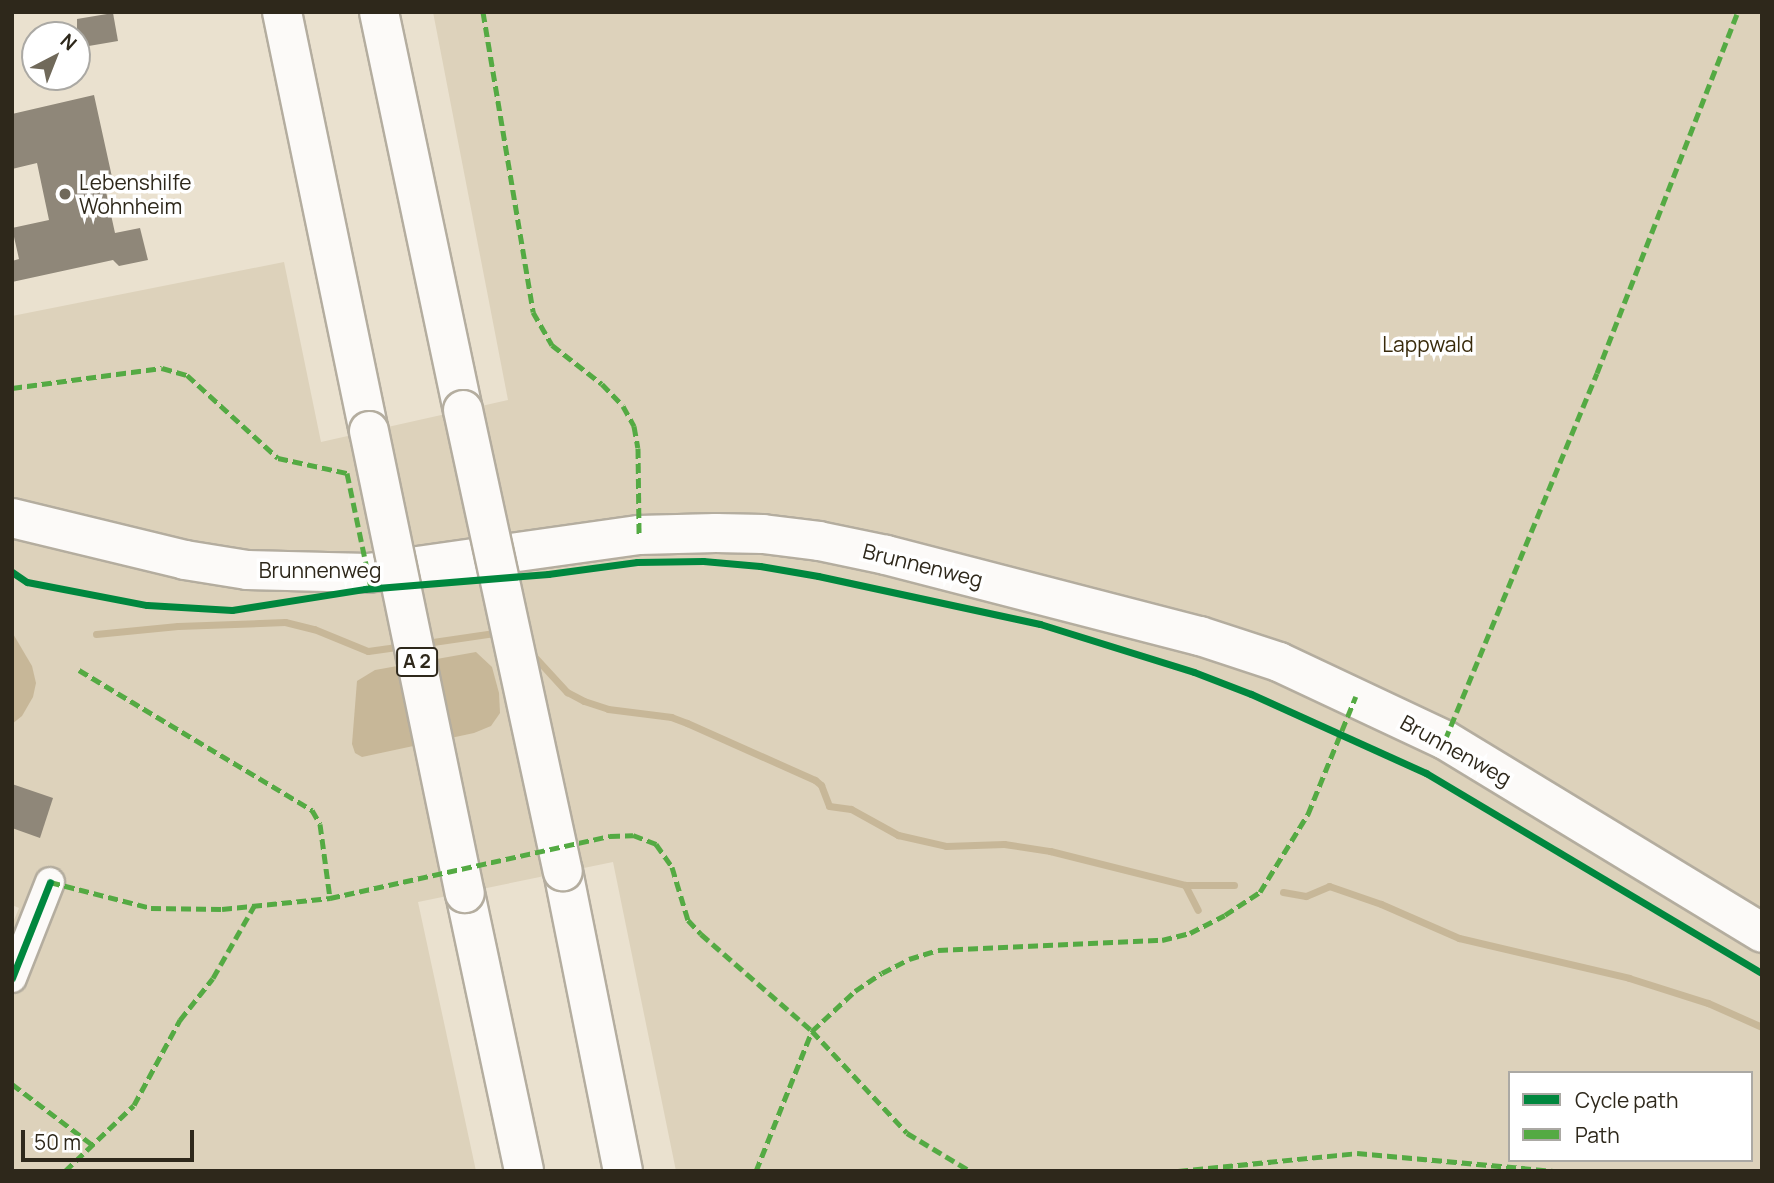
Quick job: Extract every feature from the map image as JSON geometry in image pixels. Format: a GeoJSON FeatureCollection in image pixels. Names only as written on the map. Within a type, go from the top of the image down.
{"type":"FeatureCollection","features":[{"type":"Feature","properties":{"kind":"main road","name":"A 2"},"geometry":{"type":"LineString","coordinates":[[282,12],[524,1171]]}},
{"type":"Feature","properties":{"kind":"main road"},"geometry":{"type":"LineString","coordinates":[[379,12],[563,871],[624,1171]]}},
{"type":"Feature","properties":{"kind":"main road","name":"Brunnenweg"},"geometry":{"type":"LineString","coordinates":[[12,518],[185,560],[247,570],[368,573],[639,535],[716,533],[763,534],[819,541],[886,555],[1200,636],[1289,666],[1445,740],[1762,933]]}},
{"type":"Feature","properties":{"kind":"street"},"geometry":{"type":"LineString","coordinates":[[12,978],[50,882]]}},
{"type":"Feature","properties":{"kind":"green space","name":"Lappwald"},"geometry":{"type":"Polygon","coordinates":[[[433,12],[1762,12],[1762,1171],[676,1171],[613,862],[418,902],[476,1171],[12,1171],[12,925],[19,908],[12,905],[12,316],[284,262],[321,442],[508,400],[433,12]]]}},
{"type":"Feature","properties":{"kind":"shaded area"},"geometry":{"type":"Polygon","coordinates":[[[12,632],[32,666],[36,683],[33,697],[22,716],[12,724],[12,632]]]}},
{"type":"Feature","properties":{"kind":"shaded area"},"geometry":{"type":"Polygon","coordinates":[[[476,652],[492,667],[499,693],[500,713],[491,726],[474,733],[362,757],[355,753],[352,744],[357,681],[375,670],[476,652]]]}},
{"type":"Feature","properties":{"kind":"building"},"geometry":{"type":"Polygon","coordinates":[[[113,13],[118,41],[91,46],[91,21],[77,19],[113,13]]]}},
{"type":"Feature","properties":{"kind":"building","name":"Lebenshilfe Wohnheim"},"geometry":{"type":"Polygon","coordinates":[[[94,95],[112,177],[103,178],[115,233],[140,228],[148,260],[119,266],[113,260],[12,282],[12,261],[19,259],[12,228],[49,220],[37,163],[12,169],[12,114],[94,95]]]}},
{"type":"Feature","properties":{"kind":"building"},"geometry":{"type":"Polygon","coordinates":[[[12,784],[53,798],[40,838],[12,828],[12,784]]]}},
{"type":"Feature","properties":{"kind":"waterway"},"geometry":{"type":"LineString","coordinates":[[96,634],[178,626],[285,622],[314,629],[368,651],[404,646]]}},
{"type":"Feature","properties":{"kind":"waterway"},"geometry":{"type":"LineString","coordinates":[[426,643],[501,632]]}},
{"type":"Feature","properties":{"kind":"waterway"},"geometry":{"type":"LineString","coordinates":[[532,654],[567,692],[584,701],[608,709],[671,717],[687,723],[815,780],[821,785],[829,806],[851,809],[898,835],[946,846],[1004,844],[1050,851],[1185,885],[1234,885]]}},
{"type":"Feature","properties":{"kind":"waterway"},"geometry":{"type":"LineString","coordinates":[[1185,885],[1198,910]]}},
{"type":"Feature","properties":{"kind":"waterway"},"geometry":{"type":"LineString","coordinates":[[1283,892],[1306,896],[1329,886],[1381,904],[1459,938],[1629,978],[1708,1003],[1762,1027]]}},
{"type":"Feature","properties":{"kind":"marked path"},"geometry":{"type":"LineString","coordinates":[[483,12],[533,312],[552,345],[602,384],[623,406],[634,426],[638,448],[639,535]]}},
{"type":"Feature","properties":{"kind":"marked path"},"geometry":{"type":"LineString","coordinates":[[1445,740],[1597,373],[1738,12]]}},
{"type":"Feature","properties":{"kind":"marked path"},"geometry":{"type":"LineString","coordinates":[[12,388],[162,368],[187,375],[278,458],[347,473],[371,588]]}},
{"type":"Feature","properties":{"kind":"marked path"},"geometry":{"type":"LineString","coordinates":[[79,670],[312,810],[320,824],[330,898]]}},
{"type":"Feature","properties":{"kind":"marked path"},"geometry":{"type":"LineString","coordinates":[[756,1171],[812,1031],[855,991],[882,973],[909,959],[938,950],[1162,940],[1190,933],[1225,915],[1260,892],[1308,814],[1356,696]]}},
{"type":"Feature","properties":{"kind":"marked path"},"geometry":{"type":"LineString","coordinates":[[50,882],[151,908],[222,909],[330,898],[610,836],[633,835],[656,844],[672,867],[688,920],[701,934],[812,1031],[907,1133],[970,1171]]}},
{"type":"Feature","properties":{"kind":"marked path"},"geometry":{"type":"LineString","coordinates":[[65,1171],[134,1105],[180,1020],[213,978],[254,906]]}},
{"type":"Feature","properties":{"kind":"marked path"},"geometry":{"type":"LineString","coordinates":[[12,1084],[94,1146]]}},
{"type":"Feature","properties":{"kind":"marked path"},"geometry":{"type":"LineString","coordinates":[[1178,1171],[1357,1153],[1556,1171]]}},
{"type":"Feature","properties":{"kind":"cycle path"},"geometry":{"type":"LineString","coordinates":[[12,572],[27,582],[147,605],[232,610],[365,589],[548,574],[637,562],[703,561],[760,566],[818,576],[1040,624],[1194,672],[1251,694],[1426,773],[1762,973]]}},
{"type":"Feature","properties":{"kind":"cycle path"},"geometry":{"type":"LineString","coordinates":[[12,978],[50,882]]}},
{"type":"Feature","properties":{"kind":"place","name":"Lebenshilfe Wohnheim"},"geometry":{"type":"Point","coordinates":[65,194]}}]}
